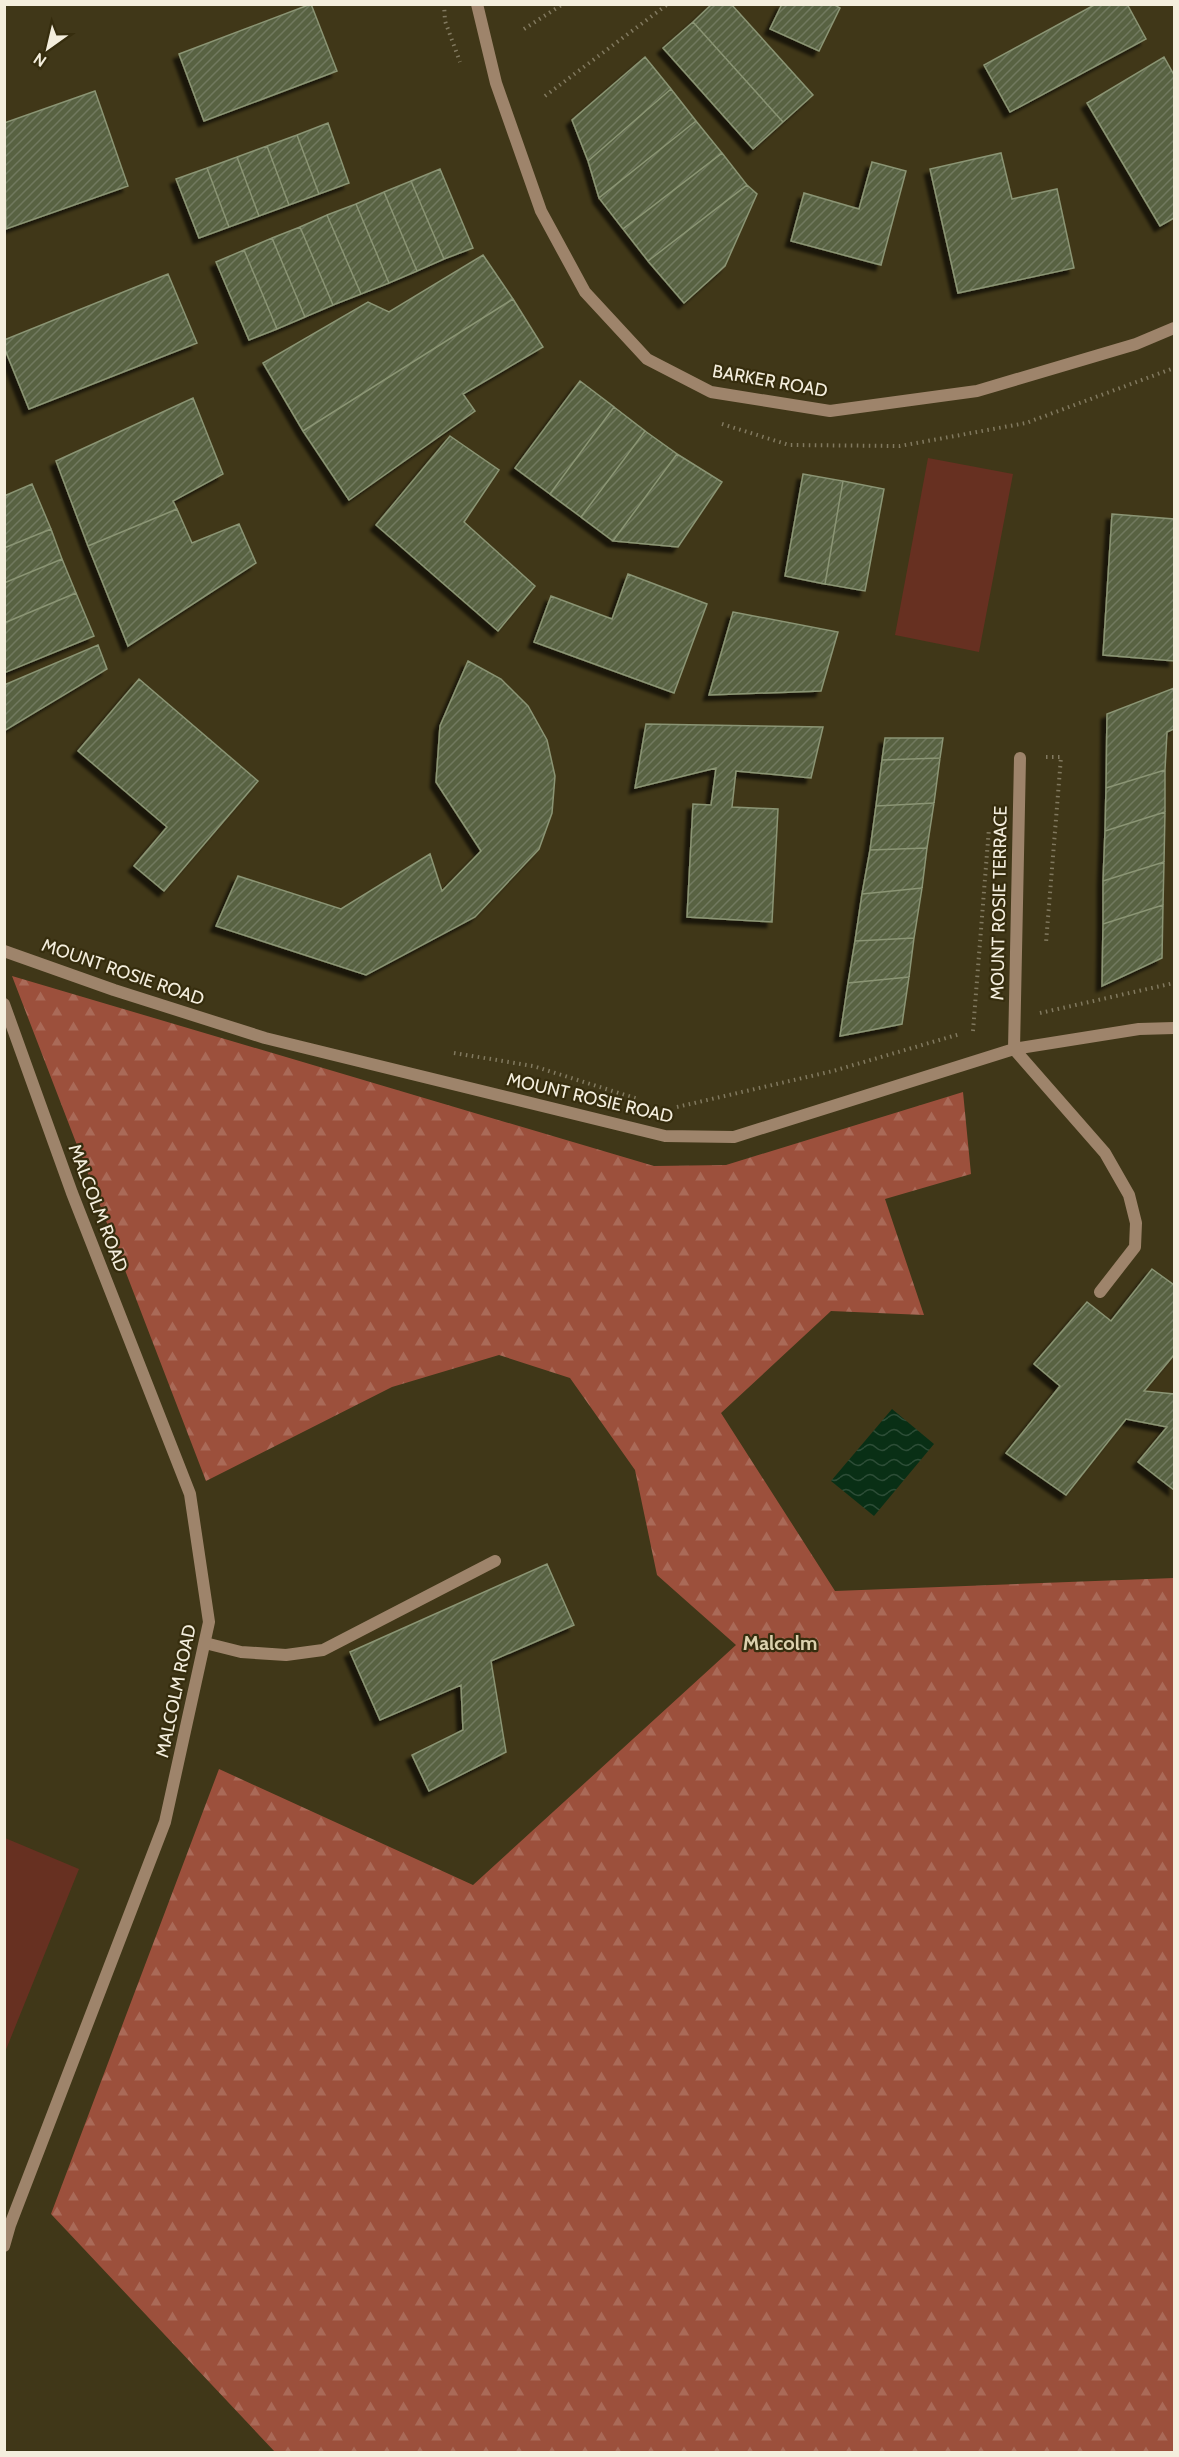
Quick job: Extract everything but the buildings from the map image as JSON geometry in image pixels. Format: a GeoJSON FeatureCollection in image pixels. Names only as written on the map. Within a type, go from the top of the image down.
{"type":"FeatureCollection","features":[{"type":"Feature","properties":{"kind":"street","name":"BARKER ROAD"},"geometry":{"type":"LineString","coordinates":[[477,4],[495,83],[541,211],[585,292],[647,359],[711,392],[830,411],[977,391],[1136,344],[1174,328]]}},
{"type":"Feature","properties":{"kind":"street","name":"MOUNT ROSIE TERRACE"},"geometry":{"type":"LineString","coordinates":[[1014,1049],[1020,758]]}},
{"type":"Feature","properties":{"kind":"street","name":"MOUNT ROSIE ROAD"},"geometry":{"type":"LineString","coordinates":[[4,951],[114,990],[265,1038],[665,1136],[734,1137],[1014,1049],[1139,1029],[1174,1028]]}},
{"type":"Feature","properties":{"kind":"street","name":"MALCOLM ROAD"},"geometry":{"type":"LineString","coordinates":[[4,1004],[72,1193],[190,1494],[209,1622],[165,1822],[10,2225],[4,2246]]}},
{"type":"Feature","properties":{"kind":"street"},"geometry":{"type":"LineString","coordinates":[[1014,1049],[1105,1153],[1129,1195],[1136,1224],[1135,1247],[1100,1292]]}},
{"type":"Feature","properties":{"kind":"street"},"geometry":{"type":"LineString","coordinates":[[205,1643],[241,1652],[286,1655],[323,1650],[495,1561]]}},
{"type":"Feature","properties":{"kind":"path"},"geometry":{"type":"LineString","coordinates":[[444,4],[445,21],[462,65]]}},
{"type":"Feature","properties":{"kind":"path"},"geometry":{"type":"LineString","coordinates":[[525,29],[563,4]]}},
{"type":"Feature","properties":{"kind":"path"},"geometry":{"type":"LineString","coordinates":[[545,96],[668,4]]}},
{"type":"Feature","properties":{"kind":"path"},"geometry":{"type":"LineString","coordinates":[[722,424],[789,445],[900,446],[1026,423],[1174,368]]}},
{"type":"Feature","properties":{"kind":"path"},"geometry":{"type":"LineString","coordinates":[[1020,758],[1061,757],[1045,955]]}},
{"type":"Feature","properties":{"kind":"path"},"geometry":{"type":"LineString","coordinates":[[973,1031],[989,828]]}},
{"type":"Feature","properties":{"kind":"path"},"geometry":{"type":"LineString","coordinates":[[671,1109],[832,1071],[1015,1018],[1174,983]]}},
{"type":"Feature","properties":{"kind":"path"},"geometry":{"type":"LineString","coordinates":[[1040,1013],[1041,1001]]}},
{"type":"Feature","properties":{"kind":"path"},"geometry":{"type":"LineString","coordinates":[[453,1053],[533,1066],[639,1099]]}},
{"type":"Feature","properties":{"kind":"green space"},"geometry":{"type":"Polygon","coordinates":[[[12,976],[654,1166],[726,1165],[963,1092],[971,1174],[885,1199],[924,1315],[831,1311],[721,1413],[835,1591],[1174,1578],[1174,2452],[275,2452],[51,2214],[219,1769],[473,1885],[736,1645],[657,1575],[635,1470],[570,1378],[499,1355],[392,1387],[206,1481],[12,976]]]}},
{"type":"Feature","properties":{"kind":"shaded area"},"geometry":{"type":"Polygon","coordinates":[[[928,458],[1013,474],[979,652],[895,635],[928,458]]]}},
{"type":"Feature","properties":{"kind":"shaded area"},"geometry":{"type":"Polygon","coordinates":[[[5,1838],[79,1869],[5,2052],[5,1838]]]}},
{"type":"Feature","properties":{"kind":"water"},"geometry":{"type":"Polygon","coordinates":[[[892,1409],[934,1444],[874,1516],[831,1481],[892,1409]]]}},
{"type":"Feature","properties":{"kind":"district","name":"Malcolm"},"geometry":{"type":"Point","coordinates":[780,1643]}}]}
